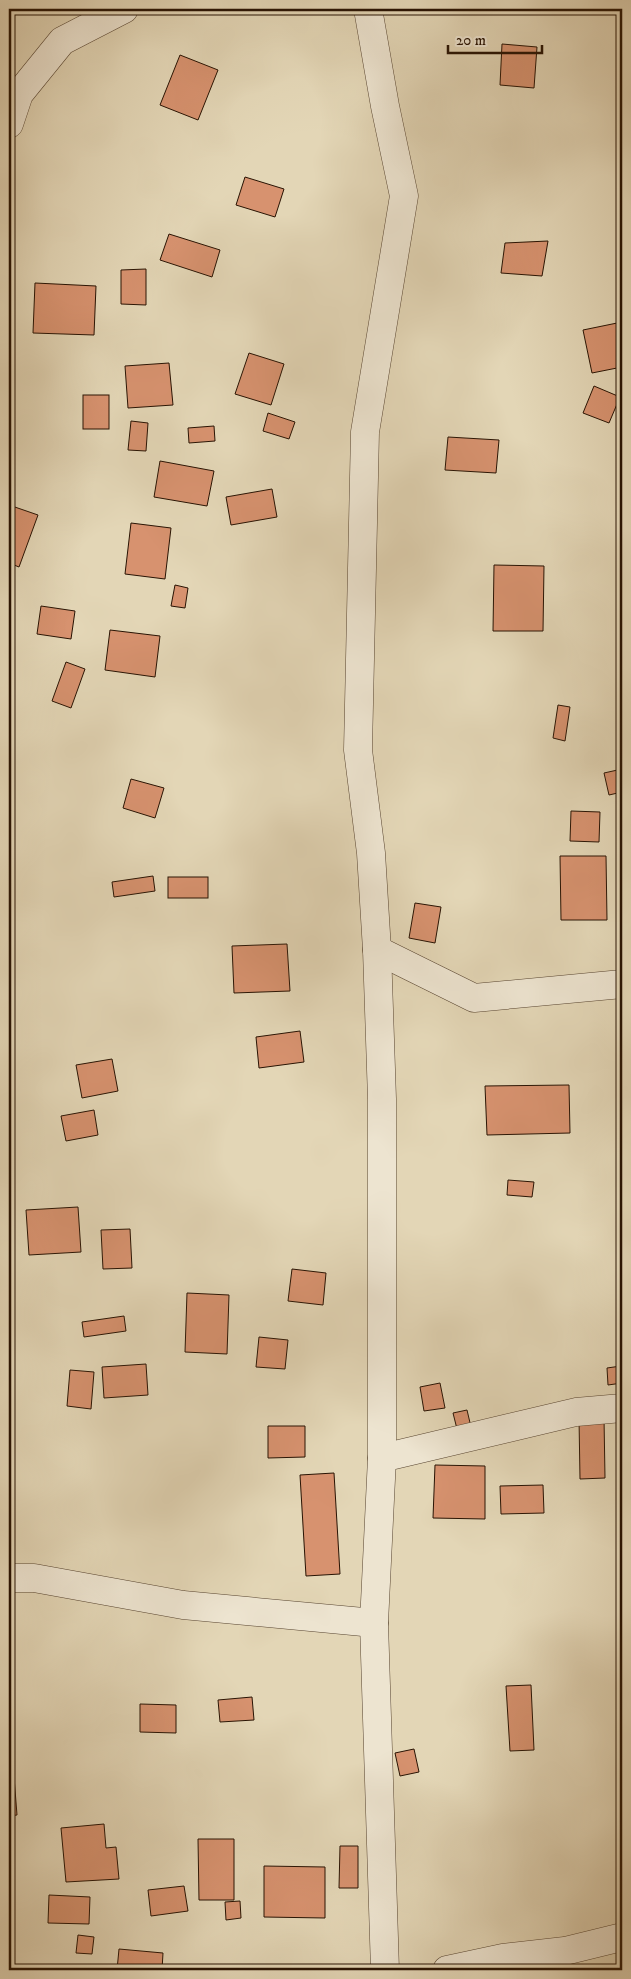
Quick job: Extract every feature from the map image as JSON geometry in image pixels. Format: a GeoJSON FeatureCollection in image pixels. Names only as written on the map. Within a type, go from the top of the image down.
{"type":"FeatureCollection","features":[{"type":"Feature","properties":{"kind":"street"},"geometry":{"type":"LineString","coordinates":[[9,124],[19,94],[62,41],[124,9]]}},
{"type":"Feature","properties":{"kind":"street"},"geometry":{"type":"LineString","coordinates":[[368,9],[385,106],[404,196],[365,432],[358,750],[371,853],[377,950],[382,1099],[382,1458],[374,1623],[385,1970]]}},
{"type":"Feature","properties":{"kind":"street"},"geometry":{"type":"LineString","coordinates":[[377,950],[474,998],[622,984]]}},
{"type":"Feature","properties":{"kind":"street"},"geometry":{"type":"LineString","coordinates":[[382,1458],[576,1412],[622,1408]]}},
{"type":"Feature","properties":{"kind":"street"},"geometry":{"type":"LineString","coordinates":[[9,1578],[34,1578],[183,1605],[374,1623]]}},
{"type":"Feature","properties":{"kind":"street"},"geometry":{"type":"LineString","coordinates":[[447,1970],[503,1958],[565,1951],[622,1937]]}},
{"type":"Feature","properties":{"kind":"building"},"geometry":{"type":"Polygon","coordinates":[[[502,44],[537,47],[534,88],[500,85],[502,44]]]}},
{"type":"Feature","properties":{"kind":"building"},"geometry":{"type":"Polygon","coordinates":[[[180,55],[218,70],[198,120],[160,105],[180,55]]]}},
{"type":"Feature","properties":{"kind":"building"},"geometry":{"type":"Polygon","coordinates":[[[245,177],[284,189],[275,217],[236,205],[245,177]]]}},
{"type":"Feature","properties":{"kind":"building"},"geometry":{"type":"Polygon","coordinates":[[[169,234],[220,250],[212,277],[160,260],[169,234]]]}},
{"type":"Feature","properties":{"kind":"building"},"geometry":{"type":"Polygon","coordinates":[[[548,241],[542,276],[501,273],[505,243],[548,241]]]}},
{"type":"Feature","properties":{"kind":"building"},"geometry":{"type":"Polygon","coordinates":[[[146,269],[146,305],[121,304],[121,270],[146,269]]]}},
{"type":"Feature","properties":{"kind":"building"},"geometry":{"type":"Polygon","coordinates":[[[35,283],[96,286],[94,335],[33,333],[35,283]]]}},
{"type":"Feature","properties":{"kind":"building"},"geometry":{"type":"Polygon","coordinates":[[[622,322],[622,367],[592,373],[583,330],[622,322]]]}},
{"type":"Feature","properties":{"kind":"building"},"geometry":{"type":"Polygon","coordinates":[[[249,353],[284,364],[271,405],[235,394],[249,353]]]}},
{"type":"Feature","properties":{"kind":"building"},"geometry":{"type":"Polygon","coordinates":[[[169,363],[173,405],[128,408],[125,366],[169,363]]]}},
{"type":"Feature","properties":{"kind":"building"},"geometry":{"type":"Polygon","coordinates":[[[594,386],[620,397],[609,423],[583,413],[594,386]]]}},
{"type":"Feature","properties":{"kind":"building"},"geometry":{"type":"Polygon","coordinates":[[[83,395],[109,395],[109,429],[83,429],[83,395]]]}},
{"type":"Feature","properties":{"kind":"building"},"geometry":{"type":"Polygon","coordinates":[[[268,413],[295,422],[289,439],[263,431],[268,413]]]}},
{"type":"Feature","properties":{"kind":"building"},"geometry":{"type":"Polygon","coordinates":[[[131,421],[148,423],[146,451],[128,450],[131,421]]]}},
{"type":"Feature","properties":{"kind":"building"},"geometry":{"type":"Polygon","coordinates":[[[214,426],[215,441],[189,443],[188,428],[214,426]]]}},
{"type":"Feature","properties":{"kind":"building"},"geometry":{"type":"Polygon","coordinates":[[[448,437],[499,440],[496,473],[445,470],[448,437]]]}},
{"type":"Feature","properties":{"kind":"building"},"geometry":{"type":"Polygon","coordinates":[[[160,461],[214,471],[207,506],[154,497],[160,461]]]}},
{"type":"Feature","properties":{"kind":"building"},"geometry":{"type":"Polygon","coordinates":[[[272,489],[277,517],[231,525],[226,497],[272,489]]]}},
{"type":"Feature","properties":{"kind":"building"},"geometry":{"type":"Polygon","coordinates":[[[9,505],[38,515],[19,567],[9,563],[9,505]]]}},
{"type":"Feature","properties":{"kind":"building"},"geometry":{"type":"Polygon","coordinates":[[[131,523],[171,528],[165,579],[125,574],[131,523]]]}},
{"type":"Feature","properties":{"kind":"building"},"geometry":{"type":"Polygon","coordinates":[[[494,565],[544,566],[543,631],[493,631],[494,565]]]}},
{"type":"Feature","properties":{"kind":"building"},"geometry":{"type":"Polygon","coordinates":[[[175,585],[188,588],[185,608],[171,606],[175,585]]]}},
{"type":"Feature","properties":{"kind":"building"},"geometry":{"type":"Polygon","coordinates":[[[41,606],[75,611],[71,639],[37,634],[41,606]]]}},
{"type":"Feature","properties":{"kind":"building"},"geometry":{"type":"Polygon","coordinates":[[[110,630],[160,636],[155,677],[105,670],[110,630]]]}},
{"type":"Feature","properties":{"kind":"building"},"geometry":{"type":"Polygon","coordinates":[[[66,662],[85,669],[71,708],[52,701],[66,662]]]}},
{"type":"Feature","properties":{"kind":"building"},"geometry":{"type":"Polygon","coordinates":[[[558,705],[570,707],[565,741],[553,738],[558,705]]]}},
{"type":"Feature","properties":{"kind":"building"},"geometry":{"type":"Polygon","coordinates":[[[622,769],[622,792],[609,795],[604,773],[622,769]]]}},
{"type":"Feature","properties":{"kind":"building"},"geometry":{"type":"Polygon","coordinates":[[[131,779],[164,788],[155,818],[123,808],[131,779]]]}},
{"type":"Feature","properties":{"kind":"building"},"geometry":{"type":"Polygon","coordinates":[[[571,811],[600,812],[599,842],[570,841],[571,811]]]}},
{"type":"Feature","properties":{"kind":"building"},"geometry":{"type":"Polygon","coordinates":[[[560,856],[606,856],[607,920],[561,920],[560,856]]]}},
{"type":"Feature","properties":{"kind":"building"},"geometry":{"type":"Polygon","coordinates":[[[153,876],[155,891],[114,897],[112,882],[153,876]]]}},
{"type":"Feature","properties":{"kind":"building"},"geometry":{"type":"Polygon","coordinates":[[[168,877],[208,877],[208,898],[168,898],[168,877]]]}},
{"type":"Feature","properties":{"kind":"building"},"geometry":{"type":"Polygon","coordinates":[[[415,903],[441,907],[435,943],[409,938],[415,903]]]}},
{"type":"Feature","properties":{"kind":"building"},"geometry":{"type":"Polygon","coordinates":[[[287,944],[290,991],[234,993],[232,946],[287,944]]]}},
{"type":"Feature","properties":{"kind":"building"},"geometry":{"type":"Polygon","coordinates":[[[300,1031],[304,1062],[259,1068],[256,1037],[300,1031]]]}},
{"type":"Feature","properties":{"kind":"building"},"geometry":{"type":"Polygon","coordinates":[[[112,1059],[118,1091],[82,1098],[76,1065],[112,1059]]]}},
{"type":"Feature","properties":{"kind":"building"},"geometry":{"type":"Polygon","coordinates":[[[569,1085],[570,1133],[487,1135],[485,1086],[569,1085]]]}},
{"type":"Feature","properties":{"kind":"building"},"geometry":{"type":"Polygon","coordinates":[[[94,1110],[98,1135],[66,1141],[61,1116],[94,1110]]]}},
{"type":"Feature","properties":{"kind":"building"},"geometry":{"type":"Polygon","coordinates":[[[508,1180],[534,1182],[532,1197],[507,1195],[508,1180]]]}},
{"type":"Feature","properties":{"kind":"building"},"geometry":{"type":"Polygon","coordinates":[[[78,1207],[81,1252],[29,1255],[26,1210],[78,1207]]]}},
{"type":"Feature","properties":{"kind":"building"},"geometry":{"type":"Polygon","coordinates":[[[130,1229],[132,1268],[103,1269],[101,1230],[130,1229]]]}},
{"type":"Feature","properties":{"kind":"building"},"geometry":{"type":"Polygon","coordinates":[[[292,1269],[326,1273],[323,1305],[288,1301],[292,1269]]]}},
{"type":"Feature","properties":{"kind":"building"},"geometry":{"type":"Polygon","coordinates":[[[187,1293],[229,1295],[227,1354],[185,1352],[187,1293]]]}},
{"type":"Feature","properties":{"kind":"building"},"geometry":{"type":"Polygon","coordinates":[[[124,1316],[126,1331],[84,1337],[82,1322],[124,1316]]]}},
{"type":"Feature","properties":{"kind":"building"},"geometry":{"type":"Polygon","coordinates":[[[259,1337],[288,1340],[285,1369],[256,1367],[259,1337]]]}},
{"type":"Feature","properties":{"kind":"building"},"geometry":{"type":"Polygon","coordinates":[[[146,1364],[148,1395],[104,1398],[102,1367],[146,1364]]]}},
{"type":"Feature","properties":{"kind":"building"},"geometry":{"type":"Polygon","coordinates":[[[621,1366],[622,1383],[608,1385],[607,1368],[621,1366]]]}},
{"type":"Feature","properties":{"kind":"building"},"geometry":{"type":"Polygon","coordinates":[[[70,1370],[94,1372],[91,1409],[67,1406],[70,1370]]]}},
{"type":"Feature","properties":{"kind":"building"},"geometry":{"type":"Polygon","coordinates":[[[440,1383],[445,1408],[424,1411],[420,1387],[440,1383]]]}},
{"type":"Feature","properties":{"kind":"building"},"geometry":{"type":"Polygon","coordinates":[[[467,1410],[471,1427],[457,1429],[453,1413],[467,1410]]]}},
{"type":"Feature","properties":{"kind":"building"},"geometry":{"type":"Polygon","coordinates":[[[579,1418],[604,1418],[605,1478],[580,1479],[579,1418]]]}},
{"type":"Feature","properties":{"kind":"building"},"geometry":{"type":"Polygon","coordinates":[[[268,1426],[305,1426],[305,1457],[268,1458],[268,1426]]]}},
{"type":"Feature","properties":{"kind":"building"},"geometry":{"type":"Polygon","coordinates":[[[435,1465],[485,1466],[485,1519],[433,1518],[435,1465]]]}},
{"type":"Feature","properties":{"kind":"building"},"geometry":{"type":"Polygon","coordinates":[[[334,1473],[340,1574],[306,1576],[300,1475],[334,1473]]]}},
{"type":"Feature","properties":{"kind":"building"},"geometry":{"type":"Polygon","coordinates":[[[543,1485],[544,1513],[501,1514],[500,1486],[543,1485]]]}},
{"type":"Feature","properties":{"kind":"building"},"geometry":{"type":"Polygon","coordinates":[[[531,1685],[534,1750],[510,1751],[506,1686],[531,1685]]]}},
{"type":"Feature","properties":{"kind":"building"},"geometry":{"type":"Polygon","coordinates":[[[252,1697],[254,1720],[220,1722],[218,1700],[252,1697]]]}},
{"type":"Feature","properties":{"kind":"building"},"geometry":{"type":"Polygon","coordinates":[[[140,1704],[176,1705],[176,1733],[140,1732],[140,1704]]]}},
{"type":"Feature","properties":{"kind":"building"},"geometry":{"type":"Polygon","coordinates":[[[414,1749],[419,1772],[400,1776],[395,1753],[414,1749]]]}},
{"type":"Feature","properties":{"kind":"building"},"geometry":{"type":"Polygon","coordinates":[[[9,1777],[14,1777],[17,1815],[9,1816],[9,1777]]]}},
{"type":"Feature","properties":{"kind":"building"},"geometry":{"type":"Polygon","coordinates":[[[104,1824],[106,1848],[116,1847],[119,1879],[66,1882],[61,1828],[104,1824]]]}},
{"type":"Feature","properties":{"kind":"building"},"geometry":{"type":"Polygon","coordinates":[[[198,1839],[234,1839],[234,1900],[199,1900],[198,1839]]]}},
{"type":"Feature","properties":{"kind":"building"},"geometry":{"type":"Polygon","coordinates":[[[340,1846],[358,1846],[358,1888],[339,1888],[340,1846]]]}},
{"type":"Feature","properties":{"kind":"building"},"geometry":{"type":"Polygon","coordinates":[[[264,1866],[325,1867],[325,1918],[264,1917],[264,1866]]]}},
{"type":"Feature","properties":{"kind":"building"},"geometry":{"type":"Polygon","coordinates":[[[184,1886],[188,1911],[151,1916],[148,1890],[184,1886]]]}},
{"type":"Feature","properties":{"kind":"building"},"geometry":{"type":"Polygon","coordinates":[[[49,1895],[90,1897],[89,1924],[48,1923],[49,1895]]]}},
{"type":"Feature","properties":{"kind":"building"},"geometry":{"type":"Polygon","coordinates":[[[240,1901],[241,1918],[226,1920],[225,1902],[240,1901]]]}},
{"type":"Feature","properties":{"kind":"building"},"geometry":{"type":"Polygon","coordinates":[[[78,1935],[94,1937],[92,1954],[76,1953],[78,1935]]]}},
{"type":"Feature","properties":{"kind":"building"},"geometry":{"type":"Polygon","coordinates":[[[119,1949],[163,1953],[162,1970],[117,1970],[119,1949]]]}}]}
